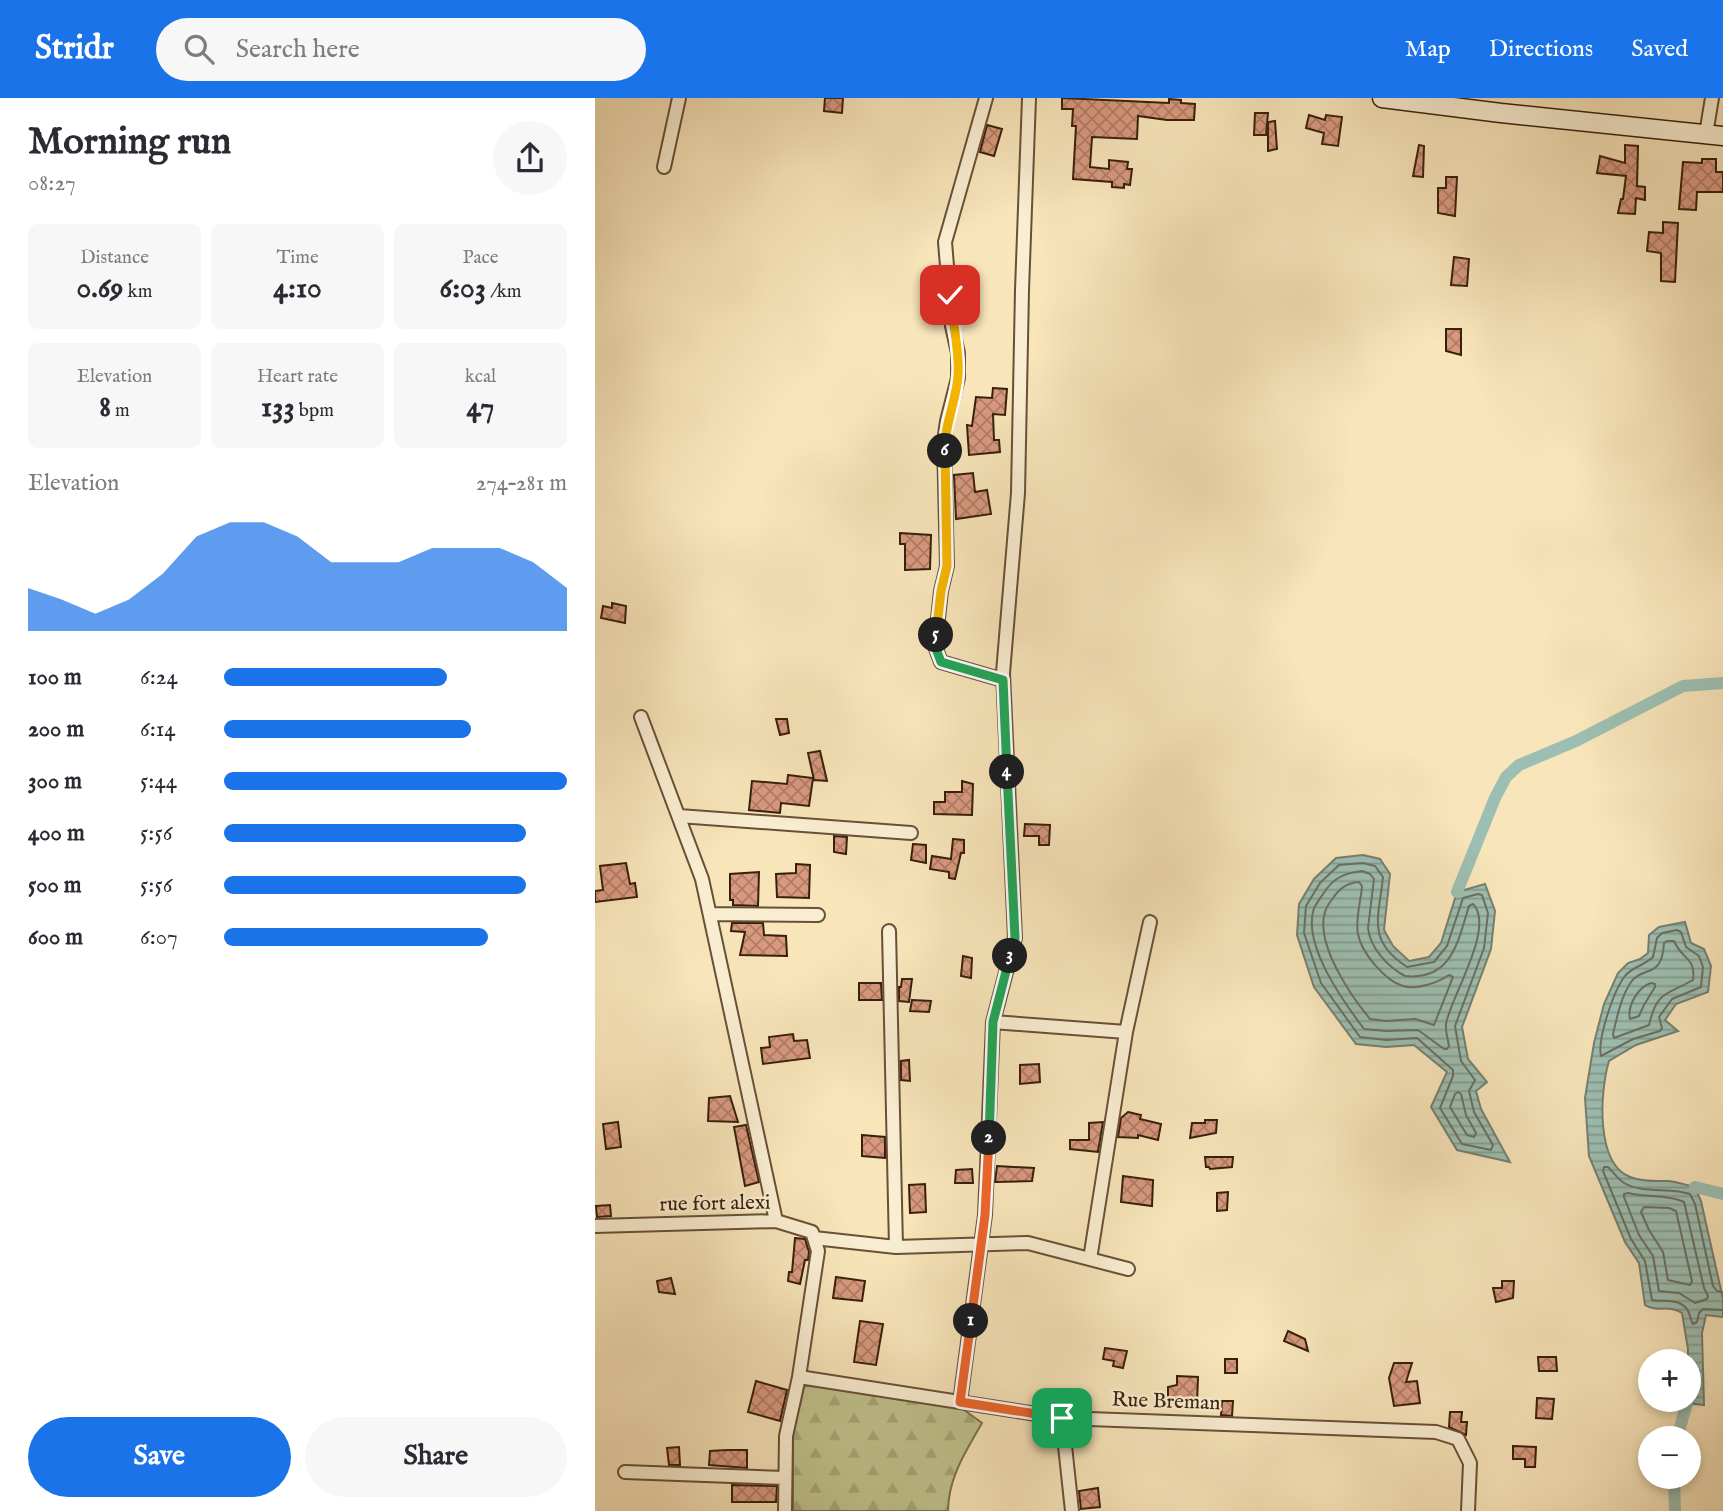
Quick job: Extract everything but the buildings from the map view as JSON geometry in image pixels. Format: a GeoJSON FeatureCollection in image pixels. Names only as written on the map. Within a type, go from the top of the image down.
{"type":"FeatureCollection","features":[{"type":"Feature","properties":{"kind":"main road"},"geometry":{"type":"LineString","coordinates":[[1386,98],[1715,135]]}},
{"type":"Feature","properties":{"kind":"street"},"geometry":{"type":"LineString","coordinates":[[664,167],[678,98]]}},
{"type":"Feature","properties":{"kind":"street"},"geometry":{"type":"LineString","coordinates":[[986,98],[945,242],[952,326],[958,353],[958,378],[944,442],[947,566],[941,591],[935,646],[941,662],[1003,680]]}},
{"type":"Feature","properties":{"kind":"street"},"geometry":{"type":"LineString","coordinates":[[960,1402],[985,1215],[993,1022],[1015,938],[1003,680],[1018,493],[1029,98]]}},
{"type":"Feature","properties":{"kind":"street"},"geometry":{"type":"LineString","coordinates":[[1712,98],[1715,135]]}},
{"type":"Feature","properties":{"kind":"street"},"geometry":{"type":"LineString","coordinates":[[641,717],[702,879],[776,1221]]}},
{"type":"Feature","properties":{"kind":"street"},"geometry":{"type":"LineString","coordinates":[[679,816],[911,833]]}},
{"type":"Feature","properties":{"kind":"street"},"geometry":{"type":"LineString","coordinates":[[710,914],[818,915]]}},
{"type":"Feature","properties":{"kind":"street"},"geometry":{"type":"LineString","coordinates":[[1090,1259],[1126,1032],[1150,922]]}},
{"type":"Feature","properties":{"kind":"street"},"geometry":{"type":"LineString","coordinates":[[889,931],[896,1247]]}},
{"type":"Feature","properties":{"kind":"street"},"geometry":{"type":"LineString","coordinates":[[993,1022],[1126,1032]]}},
{"type":"Feature","properties":{"kind":"street","name":"rue fort alexi"},"geometry":{"type":"LineString","coordinates":[[595,1226],[776,1221],[812,1232],[814,1238],[896,1247],[1028,1243],[1128,1269]]}},
{"type":"Feature","properties":{"kind":"street"},"geometry":{"type":"LineString","coordinates":[[785,1511],[786,1436],[799,1377],[818,1251],[814,1238]]}},
{"type":"Feature","properties":{"kind":"street","name":"Rue Breman"},"geometry":{"type":"LineString","coordinates":[[799,1377],[1062,1418],[1436,1432],[1458,1439],[1470,1463],[1468,1511]]}},
{"type":"Feature","properties":{"kind":"street"},"geometry":{"type":"LineString","coordinates":[[1062,1418],[1072,1511]]}},
{"type":"Feature","properties":{"kind":"street"},"geometry":{"type":"LineString","coordinates":[[625,1472],[785,1478]]}},
{"type":"Feature","properties":{"kind":"green space"},"geometry":{"type":"Polygon","coordinates":[[[829,1385],[960,1407],[982,1423],[955,1476],[948,1511],[793,1511],[793,1433],[804,1386],[829,1385]]]}},
{"type":"Feature","properties":{"kind":"water"},"geometry":{"type":"Polygon","coordinates":[[[1363,855],[1380,859],[1390,874],[1384,930],[1393,946],[1409,961],[1429,957],[1441,943],[1457,892],[1485,884],[1495,911],[1491,949],[1462,1027],[1468,1059],[1487,1082],[1476,1091],[1481,1109],[1510,1162],[1457,1150],[1431,1107],[1447,1072],[1414,1045],[1386,1047],[1356,1044],[1314,987],[1297,935],[1299,904],[1314,879],[1336,858],[1363,855]]]}},
{"type":"Feature","properties":{"kind":"water"},"geometry":{"type":"Polygon","coordinates":[[[1685,922],[1691,943],[1704,949],[1711,966],[1708,992],[1676,1004],[1665,1020],[1678,1031],[1636,1045],[1609,1061],[1602,1107],[1603,1125],[1611,1157],[1619,1169],[1635,1179],[1671,1181],[1695,1187],[1701,1201],[1723,1299],[1723,1317],[1706,1315],[1702,1333],[1704,1405],[1701,1405],[1701,1349],[1688,1349],[1682,1313],[1645,1305],[1639,1263],[1625,1242],[1589,1156],[1585,1098],[1604,1004],[1618,973],[1628,963],[1648,953],[1649,935],[1659,927],[1685,922]]]}},
{"type":"Feature","properties":{"kind":"waterway"},"geometry":{"type":"LineString","coordinates":[[1457,892],[1495,798],[1506,777],[1519,765],[1576,741],[1683,686],[1723,683]]}},
{"type":"Feature","properties":{"kind":"waterway"},"geometry":{"type":"LineString","coordinates":[[1695,1187],[1723,1194]]}},
{"type":"Feature","properties":{"kind":"waterway"},"geometry":{"type":"LineString","coordinates":[[1680,1426],[1684,1412]]}},
{"type":"Feature","properties":{"kind":"waterway"},"geometry":{"type":"LineString","coordinates":[[1674,1489],[1675,1511]]}},
{"type":"Feature","properties":{"kind":"route"},"geometry":{"type":"LineString","coordinates":[[950,295],[952,326],[958,353],[958,378],[944,442],[947,566],[941,591],[935,646],[941,662],[1003,680],[1015,938],[993,1022],[985,1215],[960,1402],[1062,1418]]}}]}
